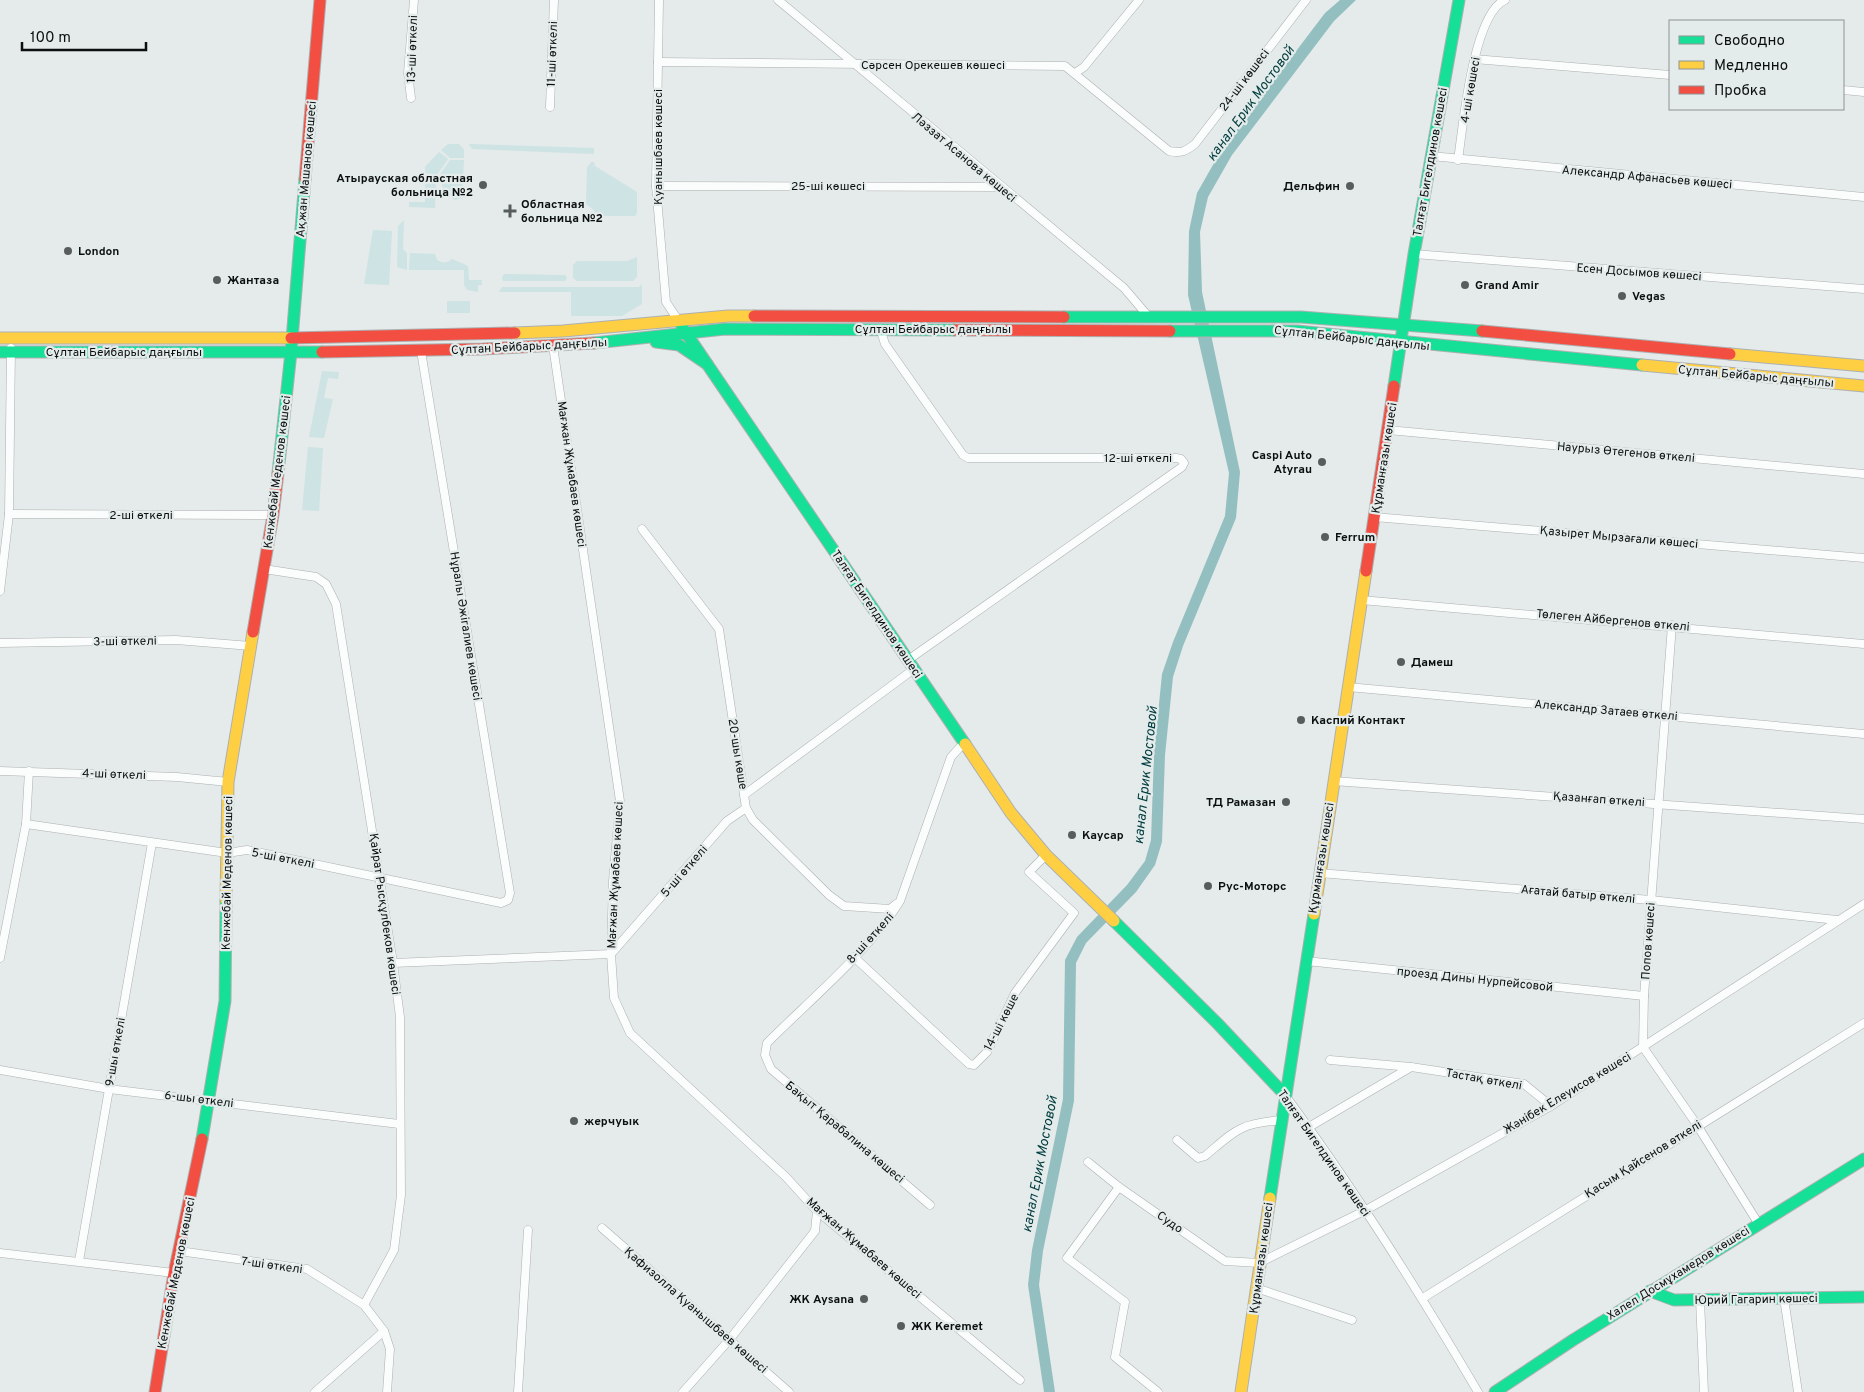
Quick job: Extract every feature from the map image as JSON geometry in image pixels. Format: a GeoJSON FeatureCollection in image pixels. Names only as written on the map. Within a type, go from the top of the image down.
{"type":"FeatureCollection","features":[{"type":"Feature","properties":{"kind":"main road","name":"Ақжан Машанов көшесі"},"geometry":{"type":"LineString","coordinates":[[291,352],[320,0]]}},
{"type":"Feature","properties":{"kind":"main road","name":"Талғат Бигелдинов көшесі"},"geometry":{"type":"LineString","coordinates":[[1405,324],[1414,254],[1459,0]]}},
{"type":"Feature","properties":{"kind":"main road"},"geometry":{"type":"LineString","coordinates":[[1379,322],[1396,317],[1408,302]]}},
{"type":"Feature","properties":{"kind":"main road"},"geometry":{"type":"LineString","coordinates":[[1408,302],[1412,317],[1422,325]]}},
{"type":"Feature","properties":{"kind":"main road","name":"Сұлтан Бейбарыс даңғылы"},"geometry":{"type":"LineString","coordinates":[[6,339],[292,338],[563,332],[728,316],[1302,317],[1422,325],[1864,366]]}},
{"type":"Feature","properties":{"kind":"main road","name":"Талғат Бигелдинов көшесі"},"geometry":{"type":"LineString","coordinates":[[678,320],[1011,813],[1046,855],[1218,1024],[1285,1095]]}},
{"type":"Feature","properties":{"kind":"main road","name":"Құрманғазы көшесі"},"geometry":{"type":"LineString","coordinates":[[1241,1392],[1333,780],[1405,324]]}},
{"type":"Feature","properties":{"kind":"main road","name":"Сұлтан Бейбарыс даңғылы"},"geometry":{"type":"LineString","coordinates":[[6,352],[421,351],[553,346],[636,340],[725,329],[1297,330],[1425,346],[1864,386]]}},
{"type":"Feature","properties":{"kind":"main road"},"geometry":{"type":"LineString","coordinates":[[136,338],[136,352]]}},
{"type":"Feature","properties":{"kind":"main road"},"geometry":{"type":"LineString","coordinates":[[636,340],[679,345],[707,364]]}},
{"type":"Feature","properties":{"kind":"main road"},"geometry":{"type":"LineString","coordinates":[[1373,340],[1392,352],[1398,368]]}},
{"type":"Feature","properties":{"kind":"main road"},"geometry":{"type":"LineString","coordinates":[[1398,368],[1407,352],[1425,346]]}},
{"type":"Feature","properties":{"kind":"main road","name":"Кенжебай Меденов көшесі"},"geometry":{"type":"LineString","coordinates":[[155,1392],[174,1273],[210,1101],[225,1001],[228,782],[273,515],[291,352]]}},
{"type":"Feature","properties":{"kind":"main road","name":"Халел Досмұхамедов көшесі"},"geometry":{"type":"LineString","coordinates":[[1496,1392],[1650,1291],[1864,1159]]}},
{"type":"Feature","properties":{"kind":"main road","name":"Юрий Гагарин көшесі"},"geometry":{"type":"LineString","coordinates":[[1650,1291],[1674,1300],[1864,1297]]}},
{"type":"Feature","properties":{"kind":"street","name":"13-ші өткелі"},"geometry":{"type":"LineString","coordinates":[[411,98],[408,73],[414,0]]}},
{"type":"Feature","properties":{"kind":"street","name":"11-ші өткелі"},"geometry":{"type":"LineString","coordinates":[[550,107],[554,0]]}},
{"type":"Feature","properties":{"kind":"street","name":"Қуанышбаев көшесі"},"geometry":{"type":"LineString","coordinates":[[659,0],[656,186],[666,302],[678,320]]}},
{"type":"Feature","properties":{"kind":"street","name":"Ләззат Асанова көшесі"},"geometry":{"type":"LineString","coordinates":[[778,0],[1000,187],[1124,288],[1148,316]]}},
{"type":"Feature","properties":{"kind":"street"},"geometry":{"type":"LineString","coordinates":[[1075,73],[1084,67],[1139,0]]}},
{"type":"Feature","properties":{"kind":"street","name":"24-ші көшесі"},"geometry":{"type":"LineString","coordinates":[[1178,153],[1185,152],[1195,144],[1306,0]]}},
{"type":"Feature","properties":{"kind":"street","name":"4-ші көшесі"},"geometry":{"type":"LineString","coordinates":[[1458,160],[1474,59],[1490,15],[1498,3],[1505,0]]}},
{"type":"Feature","properties":{"kind":"street"},"geometry":{"type":"LineString","coordinates":[[1474,59],[1669,75]]}},
{"type":"Feature","properties":{"kind":"street","name":"Сәрсен Орекешев көшесі"},"geometry":{"type":"LineString","coordinates":[[658,62],[1065,66],[1169,151],[1178,153]]}},
{"type":"Feature","properties":{"kind":"street"},"geometry":{"type":"LineString","coordinates":[[1844,90],[1864,92]]}},
{"type":"Feature","properties":{"kind":"street","name":"Александр Афанасьев көшесі"},"geometry":{"type":"LineString","coordinates":[[1431,156],[1864,197]]}},
{"type":"Feature","properties":{"kind":"street","name":"25-ші көшесі"},"geometry":{"type":"LineString","coordinates":[[656,186],[1000,187]]}},
{"type":"Feature","properties":{"kind":"street","name":"Есен Досымов көшесі"},"geometry":{"type":"LineString","coordinates":[[1414,254],[1864,289]]}},
{"type":"Feature","properties":{"kind":"street","name":"12-ші өткелі"},"geometry":{"type":"LineString","coordinates":[[880,328],[885,344],[968,458],[1176,458],[1181,459],[1184,463],[1182,467],[911,664]]}},
{"type":"Feature","properties":{"kind":"street"},"geometry":{"type":"LineString","coordinates":[[0,591],[9,514],[6,339]]}},
{"type":"Feature","properties":{"kind":"street","name":"Мағжан Жұмабаев көшесі"},"geometry":{"type":"LineString","coordinates":[[553,346],[620,801],[613,881],[611,954],[614,998],[630,1033],[786,1177],[817,1211],[1020,1380]]}},
{"type":"Feature","properties":{"kind":"street","name":"Нұралы Әжiгалиев көшесi"},"geometry":{"type":"LineString","coordinates":[[421,351],[510,894],[508,900]]}},
{"type":"Feature","properties":{"kind":"street","name":"Наурыз Өтегенов өткелі"},"geometry":{"type":"LineString","coordinates":[[1388,430],[1864,474]]}},
{"type":"Feature","properties":{"kind":"street","name":"2-ші өткелі"},"geometry":{"type":"LineString","coordinates":[[9,514],[273,515]]}},
{"type":"Feature","properties":{"kind":"street","name":"Қазырет Мырзағали көшесі"},"geometry":{"type":"LineString","coordinates":[[1374,518],[1864,558]]}},
{"type":"Feature","properties":{"kind":"street","name":"20-шы көше"},"geometry":{"type":"LineString","coordinates":[[642,529],[718,629],[746,808],[760,827],[828,895],[844,906],[890,909],[900,901]]}},
{"type":"Feature","properties":{"kind":"street","name":"Қайрат Рысқұлбеков көшесі"},"geometry":{"type":"LineString","coordinates":[[264,569],[316,577],[326,584],[336,604],[393,963],[400,1017],[399,1124],[401,1195],[394,1250],[364,1305]]}},
{"type":"Feature","properties":{"kind":"street","name":"Төлеген Айбергенов өткелі"},"geometry":{"type":"LineString","coordinates":[[1361,600],[1672,625],[1864,644]]}},
{"type":"Feature","properties":{"kind":"street","name":"Попов көшесі"},"geometry":{"type":"LineString","coordinates":[[1643,1047],[1644,996],[1672,625]]}},
{"type":"Feature","properties":{"kind":"street","name":"3-ші өткелі"},"geometry":{"type":"LineString","coordinates":[[0,643],[176,640],[251,646]]}},
{"type":"Feature","properties":{"kind":"street"},"geometry":{"type":"LineString","coordinates":[[744,795],[911,664]]}},
{"type":"Feature","properties":{"kind":"street","name":"Александр Затаев өткелі"},"geometry":{"type":"LineString","coordinates":[[1348,687],[1864,734]]}},
{"type":"Feature","properties":{"kind":"street","name":"8-ші өткелі"},"geometry":{"type":"LineString","coordinates":[[765,1055],[767,1043],[891,917],[900,901],[951,757],[963,744]]}},
{"type":"Feature","properties":{"kind":"street","name":"4-ші өткелі"},"geometry":{"type":"LineString","coordinates":[[0,770],[178,776],[228,782]]}},
{"type":"Feature","properties":{"kind":"street"},"geometry":{"type":"LineString","coordinates":[[0,958],[26,824],[30,771]]}},
{"type":"Feature","properties":{"kind":"street","name":"Қазанғап өткелі"},"geometry":{"type":"LineString","coordinates":[[1333,780],[1864,818]]}},
{"type":"Feature","properties":{"kind":"street","name":"5-ші өткелі"},"geometry":{"type":"LineString","coordinates":[[611,954],[727,822],[746,808]]}},
{"type":"Feature","properties":{"kind":"street","name":"5-ші өткелі"},"geometry":{"type":"LineString","coordinates":[[26,824],[227,853],[247,850],[501,903],[508,900]]}},
{"type":"Feature","properties":{"kind":"street","name":"9-шы өткелі"},"geometry":{"type":"LineString","coordinates":[[79,1260],[152,843]]}},
{"type":"Feature","properties":{"kind":"street","name":"14-ші көше"},"geometry":{"type":"LineString","coordinates":[[854,956],[969,1064],[974,1066],[987,1052],[1015,993],[1074,913],[1029,872],[1046,855]]}},
{"type":"Feature","properties":{"kind":"street","name":"Ағатай батыр өткелі"},"geometry":{"type":"LineString","coordinates":[[1319,873],[1651,900],[1837,920]]}},
{"type":"Feature","properties":{"kind":"street","name":"Жәнібек Елеуисов көшесі"},"geometry":{"type":"LineString","coordinates":[[1259,1263],[1366,1210],[1551,1106],[1864,904]]}},
{"type":"Feature","properties":{"kind":"street"},"geometry":{"type":"LineString","coordinates":[[393,963],[611,954]]}},
{"type":"Feature","properties":{"kind":"street","name":"проезд Дины Нурпейсовой"},"geometry":{"type":"LineString","coordinates":[[1306,962],[1644,996]]}},
{"type":"Feature","properties":{"kind":"street","name":"Қасым Қайсенов өткелі"},"geometry":{"type":"LineString","coordinates":[[1423,1298],[1864,1023]]}},
{"type":"Feature","properties":{"kind":"street"},"geometry":{"type":"LineString","coordinates":[[1643,1047],[1698,1125],[1758,1223]]}},
{"type":"Feature","properties":{"kind":"street","name":"Бақыт Қарабалина көшесі"},"geometry":{"type":"LineString","coordinates":[[765,1055],[771,1069],[930,1205]]}},
{"type":"Feature","properties":{"kind":"street","name":"Тастақ өткелі"},"geometry":{"type":"LineString","coordinates":[[1330,1060],[1411,1067],[1524,1084],[1551,1106]]}},
{"type":"Feature","properties":{"kind":"street"},"geometry":{"type":"LineString","coordinates":[[1309,1127],[1411,1067]]}},
{"type":"Feature","properties":{"kind":"street","name":"6-шы өткелі"},"geometry":{"type":"LineString","coordinates":[[0,1070],[109,1088],[399,1124]]}},
{"type":"Feature","properties":{"kind":"street","name":"Талғат Бигелдинов көшесі"},"geometry":{"type":"LineString","coordinates":[[1285,1095],[1366,1210],[1423,1298],[1478,1392]]}},
{"type":"Feature","properties":{"kind":"street"},"geometry":{"type":"LineString","coordinates":[[1177,1140],[1198,1158],[1205,1156],[1236,1129],[1251,1123],[1282,1120]]}},
{"type":"Feature","properties":{"kind":"street","name":"Судо"},"geometry":{"type":"LineString","coordinates":[[1088,1162],[1119,1187],[1226,1261],[1259,1263]]}},
{"type":"Feature","properties":{"kind":"street"},"geometry":{"type":"LineString","coordinates":[[1119,1187],[1067,1258],[1125,1302],[1114,1357],[1158,1392]]}},
{"type":"Feature","properties":{"kind":"street"},"geometry":{"type":"LineString","coordinates":[[683,1392],[730,1339],[815,1231],[817,1211]]}},
{"type":"Feature","properties":{"kind":"street","name":"Қафизолла Қуанышбаев көшесi"},"geometry":{"type":"LineString","coordinates":[[602,1228],[789,1392]]}},
{"type":"Feature","properties":{"kind":"street"},"geometry":{"type":"LineString","coordinates":[[518,1392],[528,1230]]}},
{"type":"Feature","properties":{"kind":"street","name":"7-ші өткелі"},"geometry":{"type":"LineString","coordinates":[[179,1252],[307,1269],[364,1305],[384,1331],[390,1349],[388,1392]]}},
{"type":"Feature","properties":{"kind":"street"},"geometry":{"type":"LineString","coordinates":[[0,1253],[79,1260],[174,1273]]}},
{"type":"Feature","properties":{"kind":"street"},"geometry":{"type":"LineString","coordinates":[[1256,1288],[1352,1320]]}},
{"type":"Feature","properties":{"kind":"street"},"geometry":{"type":"LineString","coordinates":[[1784,1298],[1798,1392]]}},
{"type":"Feature","properties":{"kind":"street"},"geometry":{"type":"LineString","coordinates":[[1700,1300],[1704,1392]]}},
{"type":"Feature","properties":{"kind":"street"},"geometry":{"type":"LineString","coordinates":[[315,1392],[384,1331]]}},
{"type":"Feature","properties":{"kind":"shaded area"},"geometry":{"type":"Polygon","coordinates":[[[448,144],[459,144],[464,150],[464,158],[450,158],[441,150],[448,144]]]}},
{"type":"Feature","properties":{"kind":"shaded area"},"geometry":{"type":"Polygon","coordinates":[[[469,144],[594,148],[594,154],[472,149],[469,144]]]}},
{"type":"Feature","properties":{"kind":"shaded area"},"geometry":{"type":"Polygon","coordinates":[[[439,152],[448,159],[436,176],[435,208],[409,207],[409,202],[425,202],[425,167],[439,152]]]}},
{"type":"Feature","properties":{"kind":"shaded area"},"geometry":{"type":"Polygon","coordinates":[[[450,160],[464,160],[463,176],[439,176],[450,160]]]}},
{"type":"Feature","properties":{"kind":"shaded area"},"geometry":{"type":"Polygon","coordinates":[[[591,162],[594,162],[595,166],[637,192],[637,213],[635,216],[595,216],[594,210],[586,204],[587,168],[591,162]]]}},
{"type":"Feature","properties":{"kind":"shaded area"},"geometry":{"type":"Polygon","coordinates":[[[442,178],[463,178],[463,198],[454,200],[442,186],[442,178]]]}},
{"type":"Feature","properties":{"kind":"shaded area"},"geometry":{"type":"Polygon","coordinates":[[[404,220],[403,249],[407,253],[407,270],[397,267],[398,226],[404,220]]]}},
{"type":"Feature","properties":{"kind":"shaded area"},"geometry":{"type":"Polygon","coordinates":[[[373,230],[392,231],[389,285],[364,284],[373,230]]]}},
{"type":"Feature","properties":{"kind":"shaded area"},"geometry":{"type":"Polygon","coordinates":[[[410,253],[435,254],[437,260],[441,262],[452,259],[468,266],[469,280],[482,280],[482,285],[478,285],[478,292],[467,290],[464,285],[464,270],[409,270],[410,253]]]}},
{"type":"Feature","properties":{"kind":"shaded area"},"geometry":{"type":"Polygon","coordinates":[[[637,257],[637,277],[633,281],[577,281],[573,278],[573,265],[577,261],[627,261],[637,257]]]}},
{"type":"Feature","properties":{"kind":"shaded area"},"geometry":{"type":"Polygon","coordinates":[[[504,274],[565,275],[567,278],[565,281],[503,281],[504,274]]]}},
{"type":"Feature","properties":{"kind":"shaded area"},"geometry":{"type":"Polygon","coordinates":[[[642,284],[642,304],[622,316],[571,316],[571,292],[499,292],[502,287],[639,287],[642,284]]]}},
{"type":"Feature","properties":{"kind":"shaded area"},"geometry":{"type":"Polygon","coordinates":[[[447,301],[470,301],[470,313],[447,313],[447,301]]]}},
{"type":"Feature","properties":{"kind":"shaded area"},"geometry":{"type":"Polygon","coordinates":[[[322,371],[339,372],[338,379],[328,378],[324,398],[333,399],[324,438],[309,437],[322,371]]]}},
{"type":"Feature","properties":{"kind":"shaded area"},"geometry":{"type":"Polygon","coordinates":[[[308,447],[323,448],[319,511],[302,510],[308,447]]]}},
{"type":"Feature","properties":{"kind":"water","name":"канал Ерик Мостовой"},"geometry":{"type":"Polygon","coordinates":[[[1340,0],[1356,0],[1334,21],[1232,155],[1208,197],[1200,232],[1202,292],[1240,472],[1236,518],[1183,646],[1173,677],[1165,755],[1162,842],[1155,865],[1136,892],[1086,943],[1076,963],[1074,1101],[1043,1251],[1039,1285],[1055,1392],[1044,1392],[1028,1285],[1032,1250],[1063,1099],[1065,960],[1077,937],[1127,885],[1145,861],[1151,840],[1154,754],[1162,674],[1173,642],[1225,516],[1229,473],[1188,295],[1189,231],[1197,193],[1222,149],[1325,13],[1340,0]]]}},
{"type":"Feature","properties":{"kind":"traffic: fast"},"geometry":{"type":"LineString","coordinates":[[1394,386],[1414,254],[1459,0]]}},
{"type":"Feature","properties":{"kind":"traffic: fast"},"geometry":{"type":"LineString","coordinates":[[278,473],[291,352],[305,179]]}},
{"type":"Feature","properties":{"kind":"traffic: fast"},"geometry":{"type":"LineString","coordinates":[[1064,317],[1301,317],[1482,331]]}},
{"type":"Feature","properties":{"kind":"traffic: fast"},"geometry":{"type":"LineString","coordinates":[[682,327],[965,744]]}},
{"type":"Feature","properties":{"kind":"traffic: fast"},"geometry":{"type":"LineString","coordinates":[[594,343],[725,329],[954,330]]}},
{"type":"Feature","properties":{"kind":"traffic: fast"},"geometry":{"type":"LineString","coordinates":[[1170,331],[1297,331],[1642,365]]}},
{"type":"Feature","properties":{"kind":"traffic: fast"},"geometry":{"type":"LineString","coordinates":[[656,342],[679,345],[707,364]]}},
{"type":"Feature","properties":{"kind":"traffic: fast"},"geometry":{"type":"LineString","coordinates":[[0,352],[322,352]]}},
{"type":"Feature","properties":{"kind":"traffic: fast"},"geometry":{"type":"LineString","coordinates":[[202,1139],[225,1001],[226,900]]}},
{"type":"Feature","properties":{"kind":"traffic: fast"},"geometry":{"type":"LineString","coordinates":[[1270,1198],[1314,914]]}},
{"type":"Feature","properties":{"kind":"traffic: fast"},"geometry":{"type":"LineString","coordinates":[[1114,921],[1218,1024],[1285,1095]]}},
{"type":"Feature","properties":{"kind":"traffic: fast"},"geometry":{"type":"LineString","coordinates":[[1495,1392],[1573,1340],[1864,1159]]}},
{"type":"Feature","properties":{"kind":"traffic: fast"},"geometry":{"type":"LineString","coordinates":[[1650,1291],[1674,1300],[1864,1297]]}},
{"type":"Feature","properties":{"kind":"traffic: slow"},"geometry":{"type":"LineString","coordinates":[[515,333],[563,331],[728,316],[754,316]]}},
{"type":"Feature","properties":{"kind":"traffic: slow"},"geometry":{"type":"LineString","coordinates":[[0,338],[291,338]]}},
{"type":"Feature","properties":{"kind":"traffic: slow"},"geometry":{"type":"LineString","coordinates":[[1730,354],[1864,366]]}},
{"type":"Feature","properties":{"kind":"traffic: slow"},"geometry":{"type":"LineString","coordinates":[[1642,365],[1864,386]]}},
{"type":"Feature","properties":{"kind":"traffic: slow"},"geometry":{"type":"LineString","coordinates":[[1314,914],[1366,571]]}},
{"type":"Feature","properties":{"kind":"traffic: slow"},"geometry":{"type":"LineString","coordinates":[[226,900],[228,782],[253,632]]}},
{"type":"Feature","properties":{"kind":"traffic: slow"},"geometry":{"type":"LineString","coordinates":[[965,744],[1011,813],[1046,855],[1114,921]]}},
{"type":"Feature","properties":{"kind":"traffic: slow"},"geometry":{"type":"LineString","coordinates":[[1241,1392],[1270,1198]]}},
{"type":"Feature","properties":{"kind":"traffic: jam"},"geometry":{"type":"LineString","coordinates":[[305,179],[320,0]]}},
{"type":"Feature","properties":{"kind":"traffic: jam"},"geometry":{"type":"LineString","coordinates":[[754,316],[1064,317]]}},
{"type":"Feature","properties":{"kind":"traffic: jam"},"geometry":{"type":"LineString","coordinates":[[954,330],[1170,331]]}},
{"type":"Feature","properties":{"kind":"traffic: jam"},"geometry":{"type":"LineString","coordinates":[[1482,331],[1730,354]]}},
{"type":"Feature","properties":{"kind":"traffic: jam"},"geometry":{"type":"LineString","coordinates":[[291,338],[515,333]]}},
{"type":"Feature","properties":{"kind":"traffic: jam"},"geometry":{"type":"LineString","coordinates":[[322,352],[483,349],[594,343]]}},
{"type":"Feature","properties":{"kind":"traffic: jam"},"geometry":{"type":"LineString","coordinates":[[1366,571],[1394,386]]}},
{"type":"Feature","properties":{"kind":"traffic: jam"},"geometry":{"type":"LineString","coordinates":[[253,632],[273,515],[278,473]]}},
{"type":"Feature","properties":{"kind":"traffic: jam"},"geometry":{"type":"LineString","coordinates":[[155,1392],[174,1273],[202,1139]]}},
{"type":"Feature","properties":{"kind":"place","name":"Атырауская областная больница №2"},"geometry":{"type":"Point","coordinates":[483,185]}},
{"type":"Feature","properties":{"kind":"place","name":"Дельфин"},"geometry":{"type":"Point","coordinates":[1350,186]}},
{"type":"Feature","properties":{"kind":"place","name":"Областная больница №2"},"geometry":{"type":"Point","coordinates":[510,211]}},
{"type":"Feature","properties":{"kind":"place","name":"London"},"geometry":{"type":"Point","coordinates":[68,251]}},
{"type":"Feature","properties":{"kind":"place","name":"Жантаза"},"geometry":{"type":"Point","coordinates":[217,280]}},
{"type":"Feature","properties":{"kind":"place","name":"Grand Amir"},"geometry":{"type":"Point","coordinates":[1465,285]}},
{"type":"Feature","properties":{"kind":"place","name":"Vegas"},"geometry":{"type":"Point","coordinates":[1622,296]}},
{"type":"Feature","properties":{"kind":"place","name":"Caspi Auto Atyrau"},"geometry":{"type":"Point","coordinates":[1322,462]}},
{"type":"Feature","properties":{"kind":"place","name":"Ferrum"},"geometry":{"type":"Point","coordinates":[1325,537]}},
{"type":"Feature","properties":{"kind":"place","name":"Дамеш"},"geometry":{"type":"Point","coordinates":[1401,662]}},
{"type":"Feature","properties":{"kind":"place","name":"Каспий Контакт"},"geometry":{"type":"Point","coordinates":[1301,720]}},
{"type":"Feature","properties":{"kind":"place","name":"ТД Рамазан"},"geometry":{"type":"Point","coordinates":[1286,802]}},
{"type":"Feature","properties":{"kind":"place","name":"Каусар"},"geometry":{"type":"Point","coordinates":[1072,835]}},
{"type":"Feature","properties":{"kind":"place","name":"Рус-Моторс"},"geometry":{"type":"Point","coordinates":[1208,886]}},
{"type":"Feature","properties":{"kind":"place","name":"жерчуык"},"geometry":{"type":"Point","coordinates":[574,1121]}},
{"type":"Feature","properties":{"kind":"place","name":"ЖК Aysana"},"geometry":{"type":"Point","coordinates":[864,1299]}},
{"type":"Feature","properties":{"kind":"place","name":"ЖК Keremet"},"geometry":{"type":"Point","coordinates":[901,1326]}}]}
